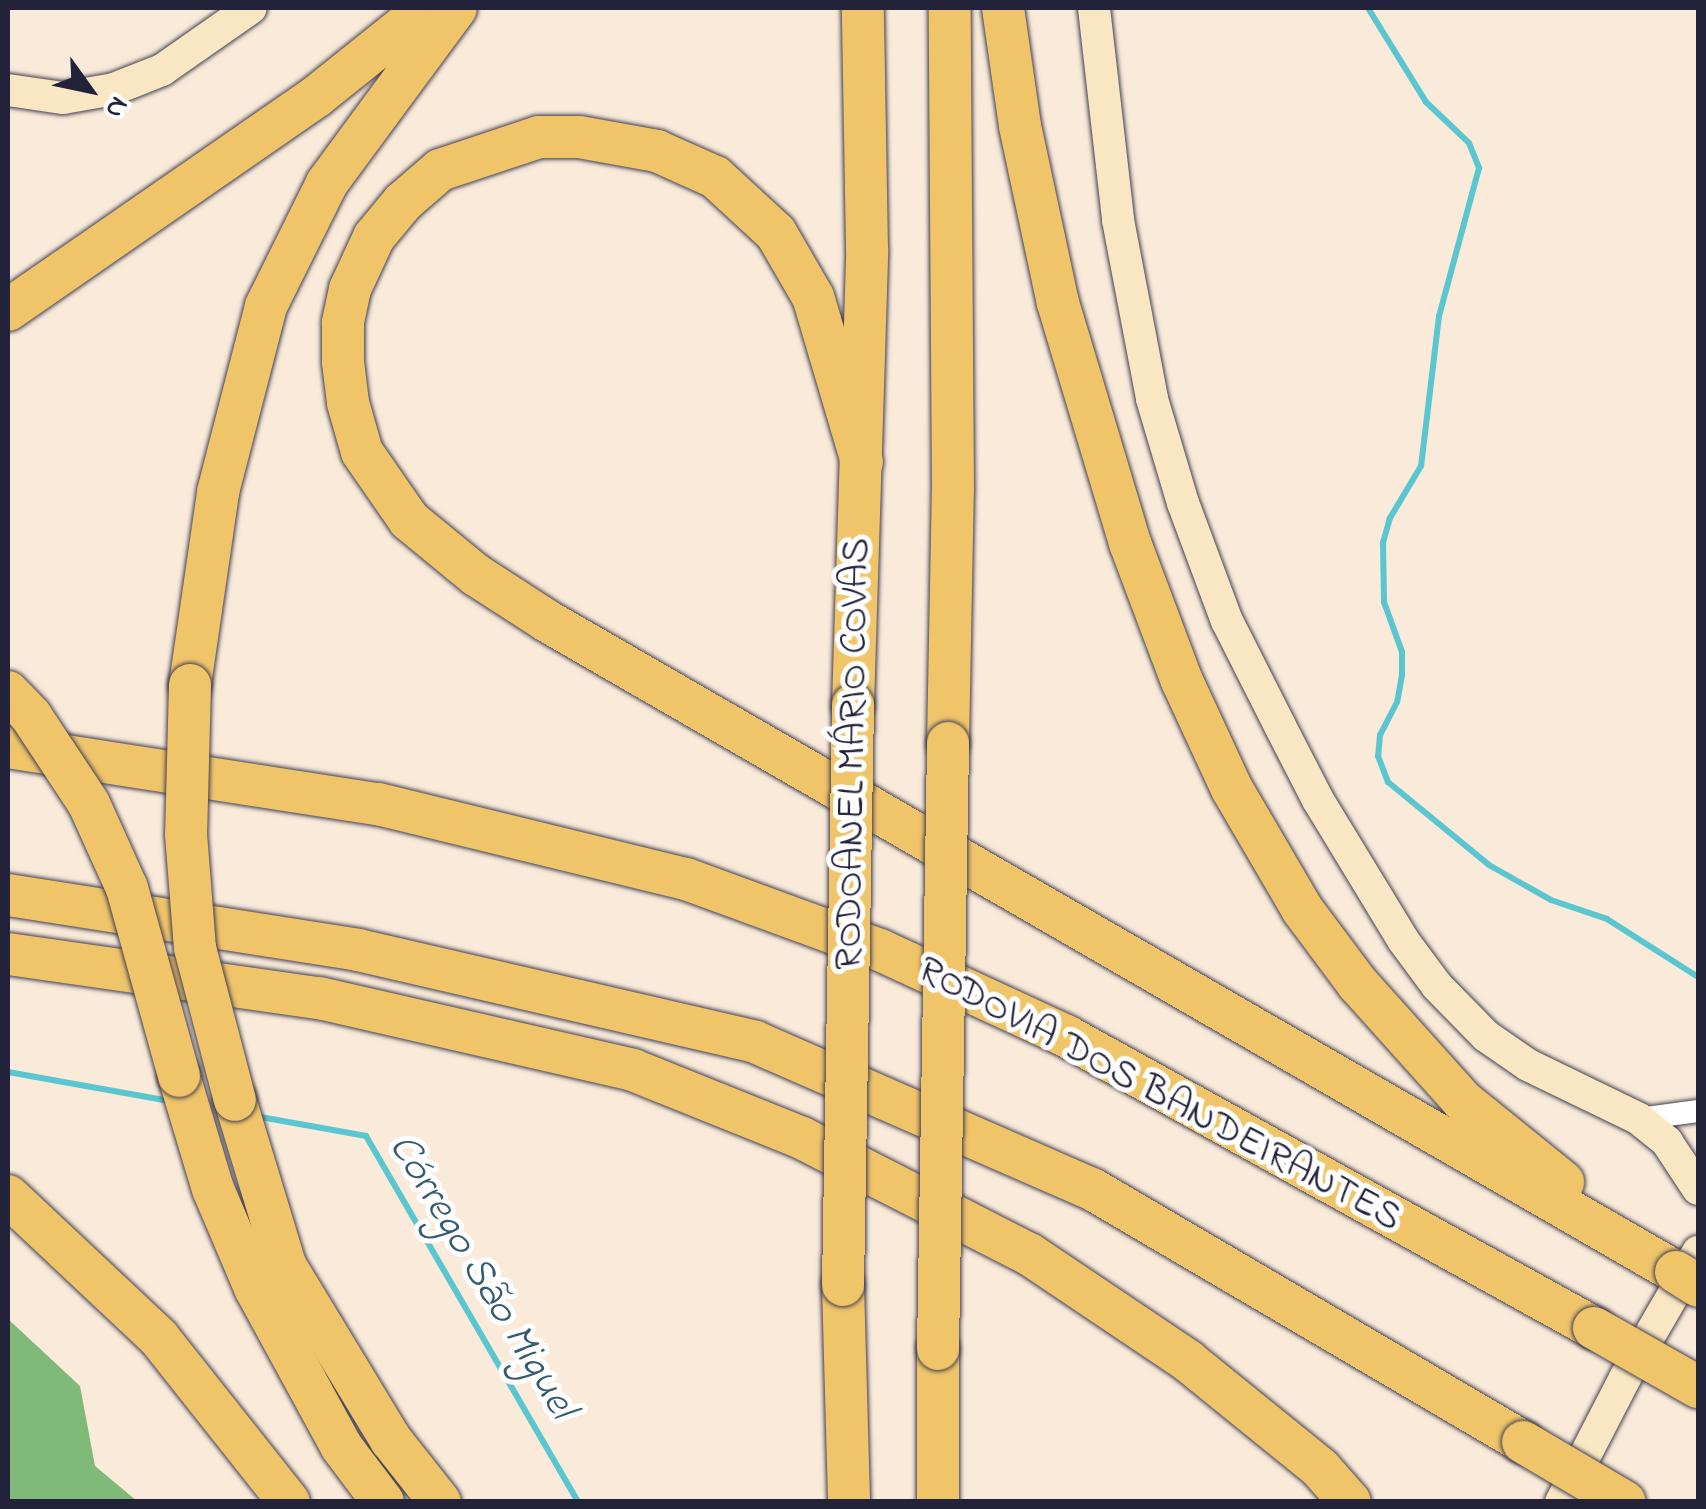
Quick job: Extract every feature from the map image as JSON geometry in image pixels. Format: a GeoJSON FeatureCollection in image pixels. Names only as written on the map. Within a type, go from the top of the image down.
{"type":"FeatureCollection","features":[{"type":"Feature","properties":{"kind":"highway"},"geometry":{"type":"LineString","coordinates":[[8,310],[317,96],[427,8]]}},
{"type":"Feature","properties":{"kind":"highway"},"geometry":{"type":"LineString","coordinates":[[440,1502],[391,1440],[285,1265],[194,948],[186,834],[190,685],[218,492],[266,306],[327,183],[456,8]]}},
{"type":"Feature","properties":{"kind":"highway","name":"RODOANEL MÁRIO COVAS"},"geometry":{"type":"LineString","coordinates":[[848,1502],[843,1285],[868,249],[863,8]]}},
{"type":"Feature","properties":{"kind":"highway"},"geometry":{"type":"LineString","coordinates":[[938,1502],[953,490],[950,8]]}},
{"type":"Feature","properties":{"kind":"highway"},"geometry":{"type":"LineString","coordinates":[[1002,8],[1020,126],[1058,303],[1130,543],[1182,681],[1232,790],[1302,909],[1358,984],[1418,1054],[1526,1156],[1636,1243]]}},
{"type":"Feature","properties":{"kind":"highway"},"geometry":{"type":"LineString","coordinates":[[862,462],[814,296],[776,233],[715,177],[657,151],[579,137],[539,137],[440,170],[402,202],[374,237],[350,289],[343,324],[344,362],[348,403],[362,452],[409,520],[476,575],[547,621],[1636,1243],[1691,1270]]}},
{"type":"Feature","properties":{"kind":"highway"},"geometry":{"type":"LineString","coordinates":[[8,692],[31,716],[89,804],[120,872],[213,1188],[254,1288],[340,1446],[383,1502]]}},
{"type":"Feature","properties":{"kind":"highway","name":"RODOVIA DOS BANDEIRANTES"},"geometry":{"type":"LineString","coordinates":[[8,747],[378,804],[686,878],[880,950],[1066,1036],[1698,1387]]}},
{"type":"Feature","properties":{"kind":"highway"},"geometry":{"type":"LineString","coordinates":[[8,895],[358,950],[755,1042],[1092,1189],[1625,1502]]}},
{"type":"Feature","properties":{"kind":"highway"},"geometry":{"type":"LineString","coordinates":[[8,954],[319,998],[633,1070],[802,1138],[1029,1254],[1188,1361],[1320,1468],[1350,1502]]}},
{"type":"Feature","properties":{"kind":"highway"},"geometry":{"type":"LineString","coordinates":[[8,1196],[159,1338],[289,1502]]}},
{"type":"Feature","properties":{"kind":"highway"},"geometry":{"type":"LineString","coordinates":[[938,1368],[960,1502]]}},
{"type":"Feature","properties":{"kind":"main road"},"geometry":{"type":"LineString","coordinates":[[8,90],[63,98],[114,89],[162,70],[251,8]]}},
{"type":"Feature","properties":{"kind":"main road"},"geometry":{"type":"LineString","coordinates":[[1094,8],[1109,154],[1140,344],[1183,503],[1227,621],[1318,800],[1403,940],[1437,986],[1486,1036],[1528,1065],[1639,1119],[1666,1142],[1698,1190]]}},
{"type":"Feature","properties":{"kind":"main road"},"geometry":{"type":"LineString","coordinates":[[1561,1502],[1625,1378],[1691,1270]]}},
{"type":"Feature","properties":{"kind":"street"},"geometry":{"type":"LineString","coordinates":[[1639,1119],[1698,1112]]}},
{"type":"Feature","properties":{"kind":"green space"},"geometry":{"type":"Polygon","coordinates":[[[8,1319],[80,1386],[95,1466],[137,1501],[8,1501],[8,1319]]]}},
{"type":"Feature","properties":{"kind":"waterway"},"geometry":{"type":"LineString","coordinates":[[1368,8],[1426,102],[1469,143],[1479,168],[1439,316],[1421,466],[1390,518],[1383,543],[1384,602],[1402,652],[1402,675],[1397,702],[1380,735],[1378,756],[1388,782],[1489,865],[1551,900],[1607,919],[1698,977]]}},
{"type":"Feature","properties":{"kind":"waterway","name":"Córrego São Miguel"},"geometry":{"type":"LineString","coordinates":[[8,1072],[169,1101]]}},
{"type":"Feature","properties":{"kind":"waterway","name":"Córrego São Miguel"},"geometry":{"type":"LineString","coordinates":[[255,1116],[366,1136],[578,1502]]}}]}
